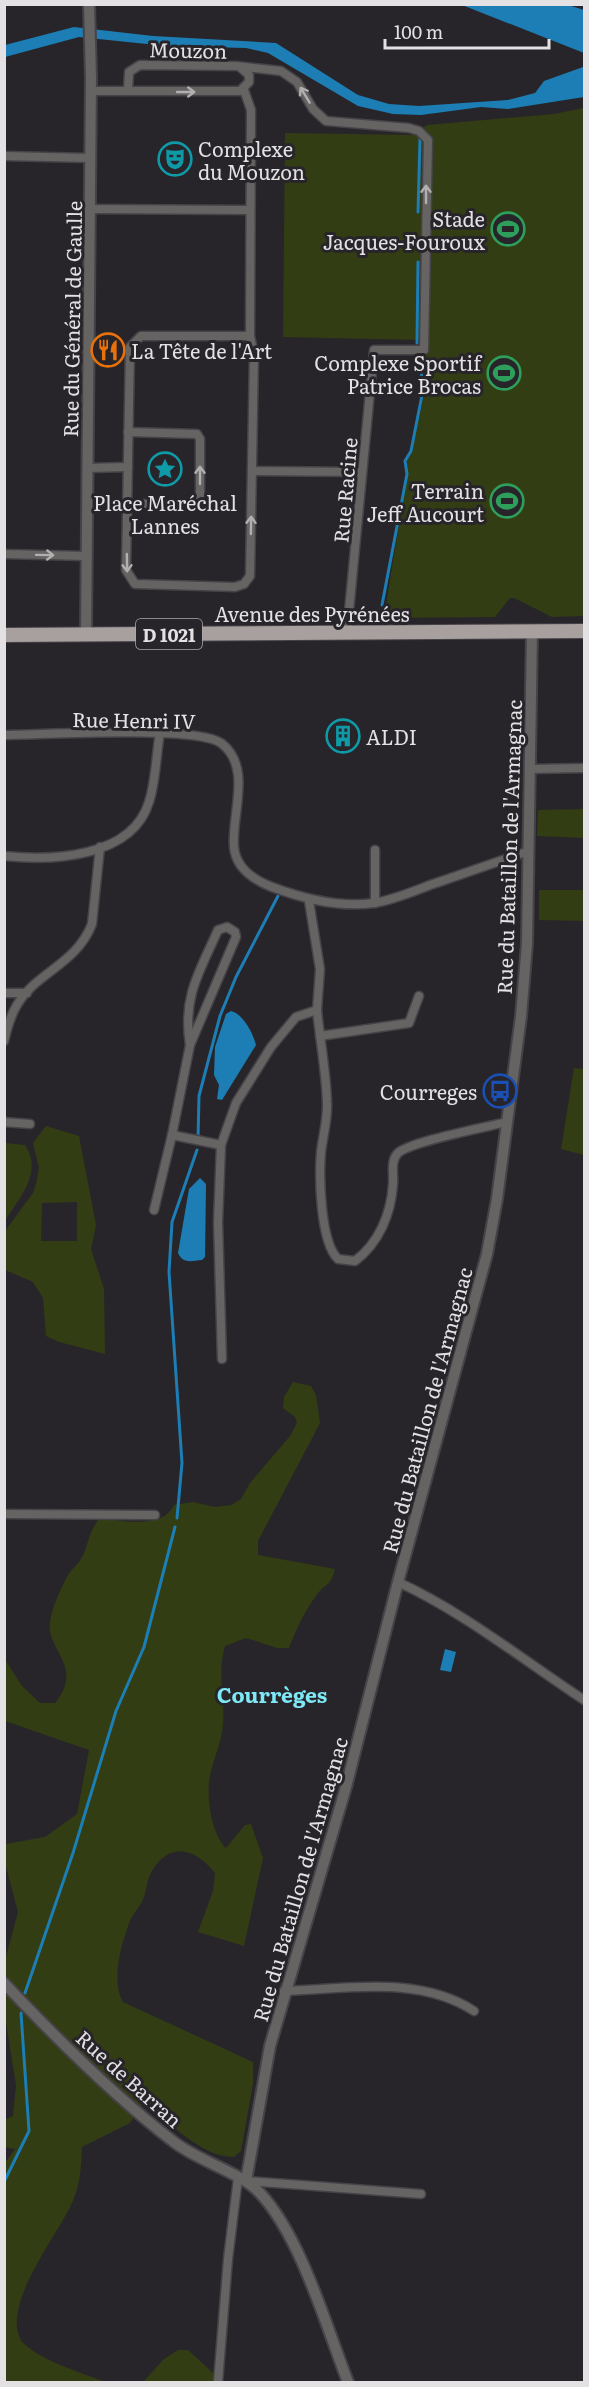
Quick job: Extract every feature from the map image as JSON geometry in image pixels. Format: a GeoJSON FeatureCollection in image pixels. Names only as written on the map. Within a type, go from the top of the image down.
{"type":"FeatureCollection","features":[{"type":"Feature","properties":{"kind":"main road","name":"Avenue des Pyrénées"},"geometry":{"type":"LineString","coordinates":[[4,635],[585,631]]}},
{"type":"Feature","properties":{"kind":"street","name":"Rue du Général de Gaulle"},"geometry":{"type":"LineString","coordinates":[[86,634],[91,91],[88,4]]}},
{"type":"Feature","properties":{"kind":"street","name":"Mouzon"},"geometry":{"type":"LineString","coordinates":[[128,91],[129,72],[135,66],[240,67],[249,75],[249,82],[244,90],[251,110],[250,336]]}},
{"type":"Feature","properties":{"kind":"street","name":"Rue Racine"},"geometry":{"type":"LineString","coordinates":[[240,67],[281,71],[291,76],[313,109],[326,121],[409,128],[425,135],[428,140],[424,350],[374,350],[347,632]]}},
{"type":"Feature","properties":{"kind":"street"},"geometry":{"type":"LineString","coordinates":[[91,91],[244,90]]}},
{"type":"Feature","properties":{"kind":"street"},"geometry":{"type":"LineString","coordinates":[[4,156],[90,158]]}},
{"type":"Feature","properties":{"kind":"street"},"geometry":{"type":"LineString","coordinates":[[90,209],[250,210]]}},
{"type":"Feature","properties":{"kind":"street"},"geometry":{"type":"LineString","coordinates":[[141,336],[250,336],[254,356],[250,576],[241,586],[135,584],[126,570],[130,347],[141,336]]}},
{"type":"Feature","properties":{"kind":"street"},"geometry":{"type":"LineString","coordinates":[[127,504],[195,504],[200,498],[200,439],[197,434],[128,432]]}},
{"type":"Feature","properties":{"kind":"street"},"geometry":{"type":"LineString","coordinates":[[87,468],[128,467]]}},
{"type":"Feature","properties":{"kind":"street"},"geometry":{"type":"LineString","coordinates":[[252,471],[362,472]]}},
{"type":"Feature","properties":{"kind":"street"},"geometry":{"type":"LineString","coordinates":[[4,554],[86,556]]}},
{"type":"Feature","properties":{"kind":"street","name":"Rue du Bataillon de l'Armagnac"},"geometry":{"type":"LineString","coordinates":[[242,2180],[266,2060],[284,1991],[346,1787],[398,1582],[487,1254],[497,1199],[522,1006],[527,944],[531,631]]}},
{"type":"Feature","properties":{"kind":"street"},"geometry":{"type":"LineString","coordinates":[[4,856],[57,857],[100,847],[119,840],[132,830],[142,818],[149,802],[160,733]]}},
{"type":"Feature","properties":{"kind":"street","name":"Rue Henri IV"},"geometry":{"type":"LineString","coordinates":[[4,735],[160,733],[210,737],[223,745],[234,760],[238,779],[234,848],[238,863],[247,874],[260,882],[309,901],[375,903],[529,851]]}},
{"type":"Feature","properties":{"kind":"street"},"geometry":{"type":"LineString","coordinates":[[530,769],[585,768]]}},
{"type":"Feature","properties":{"kind":"street"},"geometry":{"type":"LineString","coordinates":[[4,1041],[17,1005],[27,993],[71,957],[87,935],[92,924],[100,847]]}},
{"type":"Feature","properties":{"kind":"street"},"geometry":{"type":"LineString","coordinates":[[375,850],[375,903]]}},
{"type":"Feature","properties":{"kind":"street"},"geometry":{"type":"LineString","coordinates":[[309,901],[320,969],[318,1010],[327,1102],[326,1127],[321,1148],[321,1189],[329,1245],[338,1259],[355,1261],[363,1255],[384,1227],[393,1185],[393,1161],[397,1154],[413,1146],[506,1122]]}},
{"type":"Feature","properties":{"kind":"street"},"geometry":{"type":"LineString","coordinates":[[154,1210],[190,1045],[236,937],[235,932],[227,927],[218,930],[189,995],[187,1027],[190,1045]]}},
{"type":"Feature","properties":{"kind":"street"},"geometry":{"type":"LineString","coordinates":[[4,993],[27,993]]}},
{"type":"Feature","properties":{"kind":"street"},"geometry":{"type":"LineString","coordinates":[[320,1036],[409,1023],[419,996]]}},
{"type":"Feature","properties":{"kind":"street"},"geometry":{"type":"LineString","coordinates":[[222,1359],[218,1222],[221,1145],[236,1103],[271,1047],[296,1017],[318,1010]]}},
{"type":"Feature","properties":{"kind":"street"},"geometry":{"type":"LineString","coordinates":[[4,1122],[30,1124]]}},
{"type":"Feature","properties":{"kind":"street"},"geometry":{"type":"LineString","coordinates":[[172,1135],[221,1145]]}},
{"type":"Feature","properties":{"kind":"street"},"geometry":{"type":"LineString","coordinates":[[4,1514],[155,1515]]}},
{"type":"Feature","properties":{"kind":"street"},"geometry":{"type":"LineString","coordinates":[[398,1582],[467,1619],[585,1700]]}},
{"type":"Feature","properties":{"kind":"street","name":"Rue de Barran"},"geometry":{"type":"LineString","coordinates":[[4,1983],[146,2119],[184,2149],[242,2180],[260,2193],[291,2240],[348,2382]]}},
{"type":"Feature","properties":{"kind":"street"},"geometry":{"type":"LineString","coordinates":[[284,1991],[412,1988],[454,1998],[474,2011]]}},
{"type":"Feature","properties":{"kind":"street"},"geometry":{"type":"LineString","coordinates":[[218,2382],[228,2259],[242,2180],[421,2194]]}},
{"type":"Feature","properties":{"kind":"green space","name":"Complexe Sportif Patrice Brocas"},"geometry":{"type":"Polygon","coordinates":[[[584,108],[584,616],[552,617],[510,598],[495,617],[384,618],[407,473],[406,462],[412,451],[426,384],[420,362],[421,340],[283,337],[285,133],[412,135],[427,125],[554,114],[584,108]]]}},
{"type":"Feature","properties":{"kind":"green space"},"geometry":{"type":"Polygon","coordinates":[[[584,809],[584,838],[537,836],[538,810],[584,809]]]}},
{"type":"Feature","properties":{"kind":"green space"},"geometry":{"type":"Polygon","coordinates":[[[539,890],[584,890],[584,921],[539,920],[539,890]]]}},
{"type":"Feature","properties":{"kind":"green space"},"geometry":{"type":"Polygon","coordinates":[[[574,1068],[584,1069],[584,1155],[561,1149],[574,1068]]]}},
{"type":"Feature","properties":{"kind":"green space"},"geometry":{"type":"Polygon","coordinates":[[[46,1126],[79,1136],[96,1225],[91,1249],[104,1289],[105,1354],[59,1342],[46,1336],[43,1298],[33,1282],[5,1270],[5,1231],[33,1193],[36,1184],[39,1168],[33,1143],[46,1126]],[[77,1202],[42,1203],[41,1241],[77,1241],[77,1202]]]}},
{"type":"Feature","properties":{"kind":"green space"},"geometry":{"type":"Polygon","coordinates":[[[5,1143],[25,1145],[32,1166],[27,1185],[5,1221],[5,1143]]]}},
{"type":"Feature","properties":{"kind":"green space"},"geometry":{"type":"Polygon","coordinates":[[[293,1382],[311,1386],[316,1395],[320,1423],[258,1541],[258,1555],[335,1569],[329,1583],[319,1592],[308,1608],[289,1648],[277,1648],[246,1638],[225,1646],[221,1675],[223,1724],[210,1775],[209,1798],[217,1835],[226,1848],[245,1825],[251,1824],[263,1858],[244,1946],[198,1932],[213,1891],[215,1873],[191,1853],[175,1852],[159,1861],[150,1874],[143,1900],[131,1918],[127,1930],[118,1973],[119,1993],[123,2002],[253,2062],[253,2084],[241,2151],[234,2157],[221,2155],[197,2145],[144,2102],[130,2123],[82,2147],[76,2194],[31,2275],[18,2312],[17,2328],[22,2342],[30,2349],[61,2365],[105,2382],[5,2382],[4,2164],[15,2149],[5,2147],[4,2120],[13,2116],[16,2085],[5,2017],[4,1964],[18,1912],[5,1863],[5,1844],[45,1837],[77,1814],[89,1750],[5,1721],[4,1658],[22,1686],[40,1703],[55,1703],[63,1690],[66,1669],[50,1632],[51,1616],[68,1575],[83,1556],[96,1523],[99,1519],[130,1522],[151,1521],[161,1518],[174,1505],[193,1502],[215,1507],[231,1505],[241,1499],[250,1483],[290,1436],[297,1423],[295,1417],[283,1408],[284,1397],[293,1382]]]}},
{"type":"Feature","properties":{"kind":"green space"},"geometry":{"type":"Polygon","coordinates":[[[178,2350],[188,2350],[213,2373],[213,2382],[143,2382],[164,2359],[178,2350]]]}},
{"type":"Feature","properties":{"kind":"water"},"geometry":{"type":"Polygon","coordinates":[[[565,4],[584,10],[584,53],[462,5],[565,4]]]}},
{"type":"Feature","properties":{"kind":"water"},"geometry":{"type":"Polygon","coordinates":[[[74,27],[153,36],[276,43],[358,95],[389,104],[419,106],[508,100],[535,93],[544,81],[583,67],[584,53],[584,97],[508,109],[481,107],[421,115],[393,114],[358,106],[268,53],[246,48],[166,46],[79,37],[5,57],[5,45],[74,27]]]}},
{"type":"Feature","properties":{"kind":"water"},"geometry":{"type":"Polygon","coordinates":[[[231,1011],[240,1016],[247,1025],[256,1045],[222,1100],[217,1099],[219,1085],[214,1075],[215,1047],[226,1014],[231,1011]]]}},
{"type":"Feature","properties":{"kind":"water"},"geometry":{"type":"Polygon","coordinates":[[[200,1178],[206,1184],[205,1257],[202,1260],[188,1261],[182,1259],[178,1253],[189,1189],[200,1178]]]}},
{"type":"Feature","properties":{"kind":"water"},"geometry":{"type":"Polygon","coordinates":[[[445,1649],[456,1652],[451,1672],[440,1670],[445,1649]]]}},
{"type":"Feature","properties":{"kind":"waterway"},"geometry":{"type":"LineString","coordinates":[[418,212],[420,139]]}},
{"type":"Feature","properties":{"kind":"waterway"},"geometry":{"type":"LineString","coordinates":[[417,343],[418,262]]}},
{"type":"Feature","properties":{"kind":"waterway"},"geometry":{"type":"LineString","coordinates":[[382,605],[407,474],[405,461],[411,451],[424,385],[417,356]]}},
{"type":"Feature","properties":{"kind":"waterway"},"geometry":{"type":"LineString","coordinates":[[198,1139],[199,1096],[220,1016],[236,977],[278,896]]}},
{"type":"Feature","properties":{"kind":"waterway"},"geometry":{"type":"LineString","coordinates":[[177,1518],[182,1463],[169,1272],[172,1222],[197,1150]]}},
{"type":"Feature","properties":{"kind":"waterway"},"geometry":{"type":"LineString","coordinates":[[25,1993],[73,1853],[116,1711],[144,1647],[175,1527]]}},
{"type":"Feature","properties":{"kind":"waterway"},"geometry":{"type":"LineString","coordinates":[[4,2182],[29,2131],[21,2013]]}},
{"type":"Feature","properties":{"kind":"place","name":"Complexe du Mouzon"},"geometry":{"type":"Point","coordinates":[175,159]}},
{"type":"Feature","properties":{"kind":"place","name":"Stade Jacques-Fouroux"},"geometry":{"type":"Point","coordinates":[508,229]}},
{"type":"Feature","properties":{"kind":"place","name":"La Tête de l'Art"},"geometry":{"type":"Point","coordinates":[108,350]}},
{"type":"Feature","properties":{"kind":"place","name":"Complexe Sportif Patrice Brocas"},"geometry":{"type":"Point","coordinates":[504,373]}},
{"type":"Feature","properties":{"kind":"place","name":"Place Maréchal Lannes"},"geometry":{"type":"Point","coordinates":[165,469]}},
{"type":"Feature","properties":{"kind":"place","name":"Terrain Jeff Aucourt"},"geometry":{"type":"Point","coordinates":[507,501]}},
{"type":"Feature","properties":{"kind":"place","name":"ALDI"},"geometry":{"type":"Point","coordinates":[343,736]}},
{"type":"Feature","properties":{"kind":"place","name":"Courreges"},"geometry":{"type":"Point","coordinates":[500,1091]}},
{"type":"Feature","properties":{"kind":"district","name":"Courrèges"},"geometry":{"type":"Point","coordinates":[272,1693]}}]}
